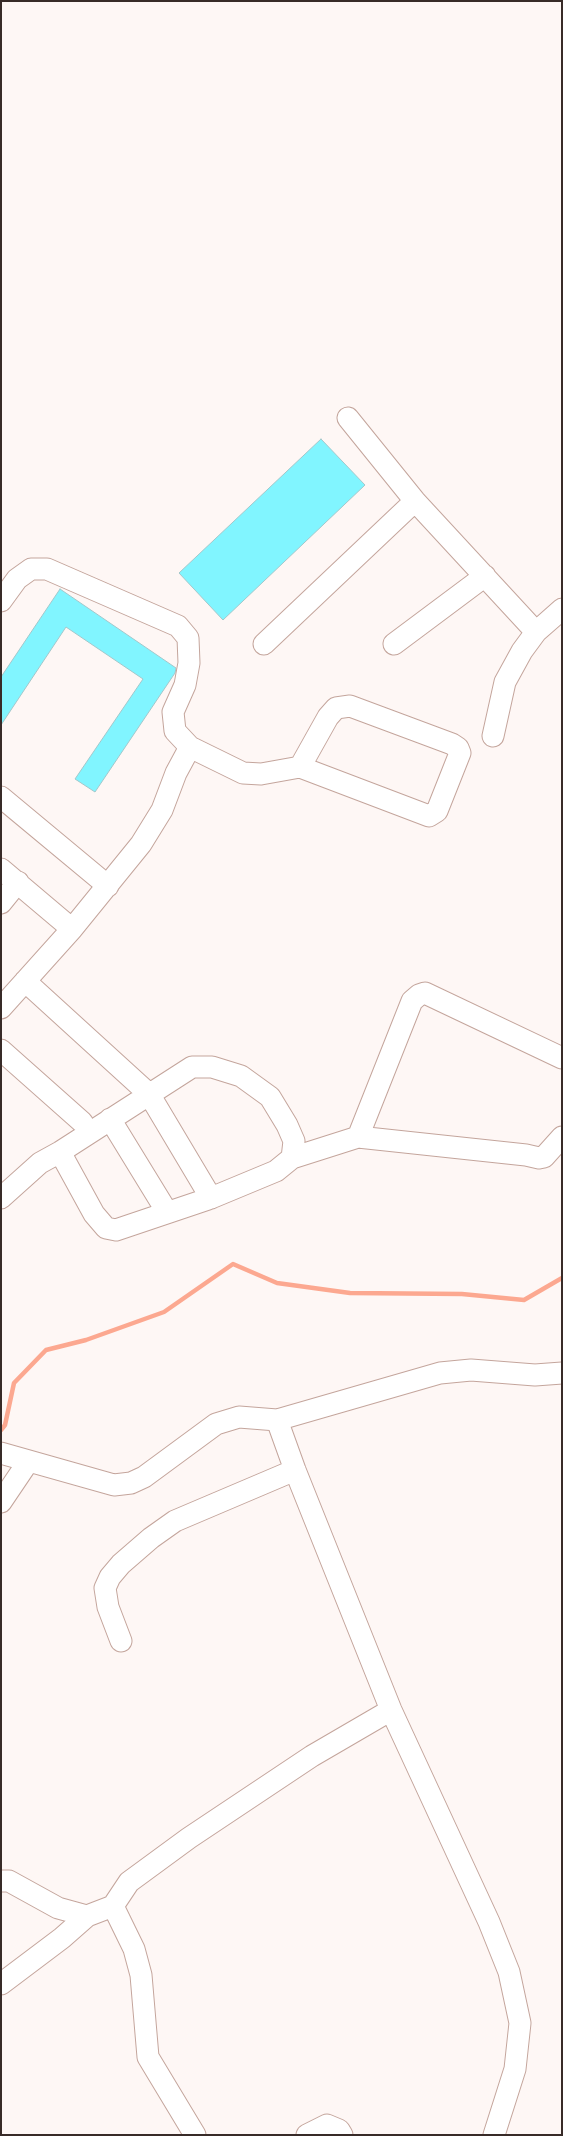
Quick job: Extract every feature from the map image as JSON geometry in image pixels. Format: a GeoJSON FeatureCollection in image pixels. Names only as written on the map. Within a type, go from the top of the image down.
{"type":"FeatureCollection","features":[{"type":"Feature","properties":{"kind":"street"},"geometry":{"type":"LineString","coordinates":[[348,418],[415,501],[536,632]]}},
{"type":"Feature","properties":{"kind":"street"},"geometry":{"type":"LineString","coordinates":[[264,644],[415,501]]}},
{"type":"Feature","properties":{"kind":"street"},"geometry":{"type":"LineString","coordinates":[[1,601],[17,579],[30,570],[47,569],[178,626],[188,638],[190,663],[185,685],[173,712],[175,731],[190,747],[243,773],[261,774],[300,767],[429,816],[437,811],[460,753],[458,748],[452,744],[350,706],[336,708],[328,717],[300,767]]}},
{"type":"Feature","properties":{"kind":"street"},"geometry":{"type":"LineString","coordinates":[[394,644],[485,576]]}},
{"type":"Feature","properties":{"kind":"street"},"geometry":{"type":"LineString","coordinates":[[493,736],[505,682],[522,651],[536,632],[562,609]]}},
{"type":"Feature","properties":{"kind":"street"},"geometry":{"type":"LineString","coordinates":[[1,1008],[72,929],[141,844],[162,810],[176,773],[190,747]]}},
{"type":"Feature","properties":{"kind":"street"},"geometry":{"type":"LineString","coordinates":[[1,797],[108,886]]}},
{"type":"Feature","properties":{"kind":"street"},"geometry":{"type":"LineString","coordinates":[[1,869],[72,929]]}},
{"type":"Feature","properties":{"kind":"street"},"geometry":{"type":"LineString","coordinates":[[1,904],[18,882]]}},
{"type":"Feature","properties":{"kind":"street"},"geometry":{"type":"LineString","coordinates":[[25,981],[150,1094],[210,1198]]}},
{"type":"Feature","properties":{"kind":"street"},"geometry":{"type":"LineString","coordinates":[[358,1137],[412,1001],[419,995],[425,993],[562,1058]]}},
{"type":"Feature","properties":{"kind":"street"},"geometry":{"type":"LineString","coordinates":[[1,1050],[82,1122]]}},
{"type":"Feature","properties":{"kind":"street"},"geometry":{"type":"LineString","coordinates":[[1,1198],[40,1163],[60,1152],[192,1067],[212,1067],[241,1076],[270,1097],[287,1125],[294,1141],[292,1158]]}},
{"type":"Feature","properties":{"kind":"street"},"geometry":{"type":"LineString","coordinates":[[110,1119],[167,1212]]}},
{"type":"Feature","properties":{"kind":"street"},"geometry":{"type":"LineString","coordinates":[[60,1152],[94,1214],[106,1228],[116,1230],[210,1198],[276,1171],[292,1158],[358,1137],[526,1155],[539,1158],[544,1156],[562,1137]]}},
{"type":"Feature","properties":{"kind":"street"},"geometry":{"type":"LineString","coordinates":[[1,1454],[114,1485],[131,1483],[144,1477],[216,1424],[239,1417],[276,1420],[440,1373],[471,1370],[535,1375],[562,1373]]}},
{"type":"Feature","properties":{"kind":"street"},"geometry":{"type":"LineString","coordinates":[[276,1420],[391,1710],[488,1922],[508,1972],[520,2023],[515,2069],[494,2135]]}},
{"type":"Feature","properties":{"kind":"street"},"geometry":{"type":"LineString","coordinates":[[1,1502],[28,1462]]}},
{"type":"Feature","properties":{"kind":"street"},"geometry":{"type":"LineString","coordinates":[[121,1642],[108,1607],[105,1588],[110,1577],[121,1564],[151,1538],[175,1521],[295,1470]]}},
{"type":"Feature","properties":{"kind":"street"},"geometry":{"type":"LineString","coordinates":[[1,1984],[62,1938],[87,1916],[113,1906],[129,1882],[189,1838],[312,1756],[391,1710]]}},
{"type":"Feature","properties":{"kind":"street"},"geometry":{"type":"LineString","coordinates":[[1,1881],[9,1881],[58,1908],[87,1916]]}},
{"type":"Feature","properties":{"kind":"street"},"geometry":{"type":"LineString","coordinates":[[113,1906],[134,1949],[141,1976],[148,2057],[195,2135]]}},
{"type":"Feature","properties":{"kind":"street"},"geometry":{"type":"LineString","coordinates":[[307,2135],[327,2125],[339,2130],[342,2135]]}},
{"type":"Feature","properties":{"kind":"building"},"geometry":{"type":"Polygon","coordinates":[[[321,439],[365,485],[223,620],[179,573],[321,439]]]}},
{"type":"Feature","properties":{"kind":"building"},"geometry":{"type":"Polygon","coordinates":[[[60,589],[176,668],[175,673],[95,792],[75,779],[143,679],[66,627],[1,725],[1,677],[60,589]]]}},
{"type":"Feature","properties":{"kind":"waterway"},"geometry":{"type":"LineString","coordinates":[[1,1430],[5,1425],[14,1383],[46,1350],[86,1340],[164,1312],[233,1264],[277,1283],[350,1293],[462,1294],[524,1300],[562,1278]]}}]}
